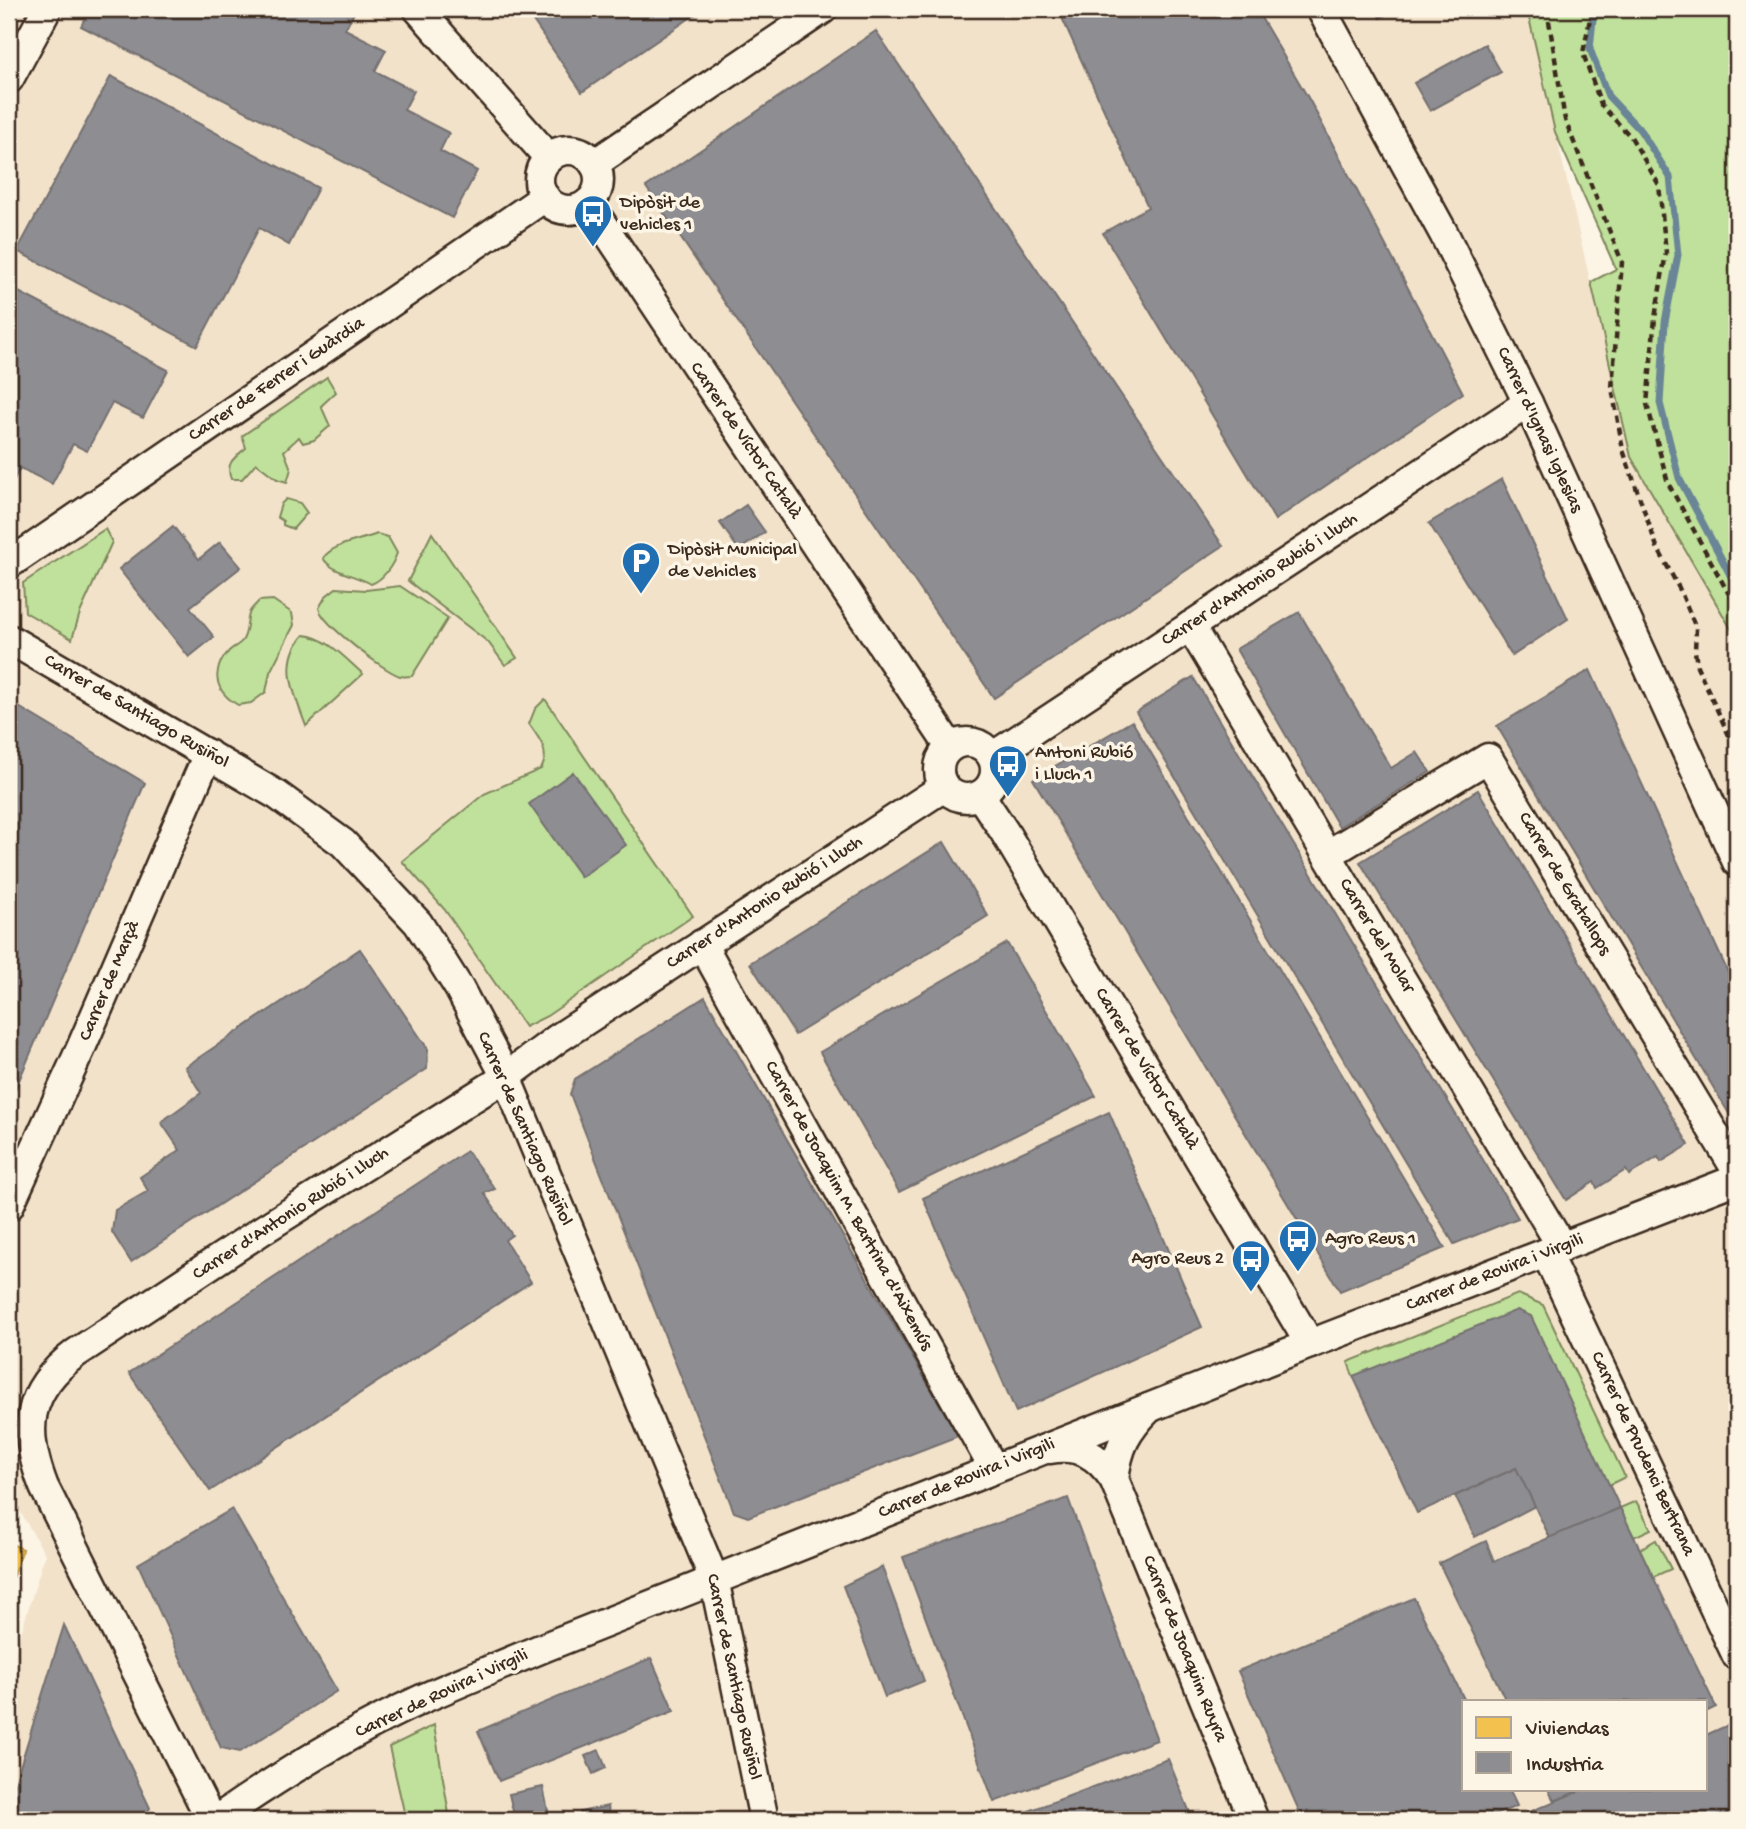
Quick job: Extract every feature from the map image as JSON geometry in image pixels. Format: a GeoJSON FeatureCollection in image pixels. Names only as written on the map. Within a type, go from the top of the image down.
{"type":"FeatureCollection","features":[{"type":"Feature","properties":{"kind":"street"},"geometry":{"type":"LineString","coordinates":[[9,79],[47,9]]}},
{"type":"Feature","properties":{"kind":"street"},"geometry":{"type":"LineString","coordinates":[[418,9],[549,158]]}},
{"type":"Feature","properties":{"kind":"street"},"geometry":{"type":"LineString","coordinates":[[594,164],[823,9]]}},
{"type":"Feature","properties":{"kind":"street","name":"Carrer d'Ignasi Iglesias"},"geometry":{"type":"LineString","coordinates":[[1321,9],[1444,234],[1528,403],[1737,862]]}},
{"type":"Feature","properties":{"kind":"street"},"geometry":{"type":"LineString","coordinates":[[573,150],[585,155],[594,164],[599,176],[598,185],[594,197],[587,203],[576,209],[563,209],[551,204],[545,197],[540,185],[540,172],[549,158],[560,151],[573,150]]}},
{"type":"Feature","properties":{"kind":"street","name":"Carrer de Ferrer i Guàrdia"},"geometry":{"type":"LineString","coordinates":[[9,564],[545,197]]}},
{"type":"Feature","properties":{"kind":"street","name":"Carrer de Víctor Català"},"geometry":{"type":"LineString","coordinates":[[587,203],[950,747]]}},
{"type":"Feature","properties":{"kind":"street","name":"Carrer d'Antonio Rubió i Lluch"},"geometry":{"type":"LineString","coordinates":[[992,757],[1528,403]]}},
{"type":"Feature","properties":{"kind":"street","name":"Carrer del Molar"},"geometry":{"type":"LineString","coordinates":[[1190,626],[1327,855],[1554,1250]]}},
{"type":"Feature","properties":{"kind":"street","name":"Carrer de Santiago Rusiñol"},"geometry":{"type":"LineString","coordinates":[[9,639],[277,795],[343,843],[418,923],[459,988],[506,1077],[714,1579],[764,1820]]}},
{"type":"Feature","properties":{"kind":"street"},"geometry":{"type":"LineString","coordinates":[[962,742],[975,743],[992,757],[995,766],[994,779],[980,795],[962,798],[944,787],[939,766],[941,757],[950,747],[962,742]]}},
{"type":"Feature","properties":{"kind":"street","name":"Carrer de Marçà"},"geometry":{"type":"LineString","coordinates":[[9,1206],[81,1048],[208,754]]}},
{"type":"Feature","properties":{"kind":"street","name":"Carrer de Gratallops"},"geometry":{"type":"LineString","coordinates":[[1327,855],[1488,758],[1737,1171]]}},
{"type":"Feature","properties":{"kind":"street","name":"Carrer d'Antonio Rubió i Lluch"},"geometry":{"type":"LineString","coordinates":[[213,1820],[44,1486],[34,1461],[30,1438],[30,1424],[40,1391],[56,1370],[76,1353],[261,1231],[506,1077],[557,1039],[944,787]]}},
{"type":"Feature","properties":{"kind":"street","name":"Carrer de Víctor Català"},"geometry":{"type":"LineString","coordinates":[[980,795],[1310,1344]]}},
{"type":"Feature","properties":{"kind":"street","name":"Carrer de Joaquim M. Bartrina d'Aixemús"},"geometry":{"type":"LineString","coordinates":[[702,944],[994,1469]]}},
{"type":"Feature","properties":{"kind":"street","name":"Carrer de Rovira i Virgili"},"geometry":{"type":"LineString","coordinates":[[213,1820],[340,1742],[421,1700],[545,1647],[1310,1344],[1737,1180]]}},
{"type":"Feature","properties":{"kind":"street","name":"Carrer de Prudenci Bertrana"},"geometry":{"type":"LineString","coordinates":[[1554,1250],[1737,1656]]}},
{"type":"Feature","properties":{"kind":"street"},"geometry":{"type":"LineString","coordinates":[[1114,1479],[1116,1457],[1124,1440],[1132,1426],[1150,1407]]}},
{"type":"Feature","properties":{"kind":"street","name":"Carrer de Joaquim Ruyra"},"geometry":{"type":"LineString","coordinates":[[1035,1452],[1055,1448],[1088,1453],[1101,1461],[1114,1479],[1254,1820]]}},
{"type":"Feature","properties":{"kind":"path"},"geometry":{"type":"LineString","coordinates":[[1547,9],[1565,120],[1622,262],[1612,388],[1623,450],[1657,547],[1696,628],[1697,666],[1737,753]]}},
{"type":"Feature","properties":{"kind":"path"},"geometry":{"type":"LineString","coordinates":[[1592,9],[1583,53],[1601,105],[1632,137],[1659,186],[1666,253],[1655,318],[1647,404],[1668,484],[1737,609]]}},
{"type":"Feature","properties":{"kind":"shaded area"},"geometry":{"type":"Polygon","coordinates":[[[9,9],[1527,9],[1631,457],[1737,639],[1737,1820],[9,1820],[9,1672],[45,1554],[9,1493],[9,9]]]}},
{"type":"Feature","properties":{"kind":"green space"},"geometry":{"type":"Polygon","coordinates":[[[1527,9],[1737,9],[1737,639],[1631,457],[1591,282],[1616,269],[1555,132],[1527,9]]]}},
{"type":"Feature","properties":{"kind":"green space"},"geometry":{"type":"Polygon","coordinates":[[[327,377],[336,392],[321,406],[330,426],[314,440],[303,443],[299,437],[284,451],[291,469],[287,482],[277,479],[256,463],[242,479],[231,479],[230,465],[246,448],[242,436],[327,377]]]}},
{"type":"Feature","properties":{"kind":"green space"},"geometry":{"type":"Polygon","coordinates":[[[286,499],[300,503],[307,513],[293,529],[283,525],[283,521],[277,517],[281,504],[286,499]]]}},
{"type":"Feature","properties":{"kind":"green space"},"geometry":{"type":"Polygon","coordinates":[[[105,529],[112,542],[80,613],[72,639],[25,612],[23,583],[105,529]]]}},
{"type":"Feature","properties":{"kind":"green space"},"geometry":{"type":"Polygon","coordinates":[[[432,533],[517,658],[505,665],[488,642],[408,581],[432,533]]]}},
{"type":"Feature","properties":{"kind":"green space"},"geometry":{"type":"Polygon","coordinates":[[[377,534],[388,537],[397,553],[387,572],[371,584],[332,567],[323,558],[340,546],[377,534]]]}},
{"type":"Feature","properties":{"kind":"green space"},"geometry":{"type":"Polygon","coordinates":[[[400,586],[448,618],[412,676],[400,676],[368,657],[331,625],[319,608],[326,596],[336,588],[366,590],[400,586]]]}},
{"type":"Feature","properties":{"kind":"green space"},"geometry":{"type":"Polygon","coordinates":[[[273,600],[292,613],[294,625],[270,672],[266,692],[251,703],[238,705],[224,694],[220,687],[217,673],[219,666],[229,651],[244,638],[252,609],[259,601],[273,600]]]}},
{"type":"Feature","properties":{"kind":"green space"},"geometry":{"type":"Polygon","coordinates":[[[304,635],[328,644],[363,674],[306,726],[294,691],[290,668],[296,645],[304,635]]]}},
{"type":"Feature","properties":{"kind":"green space"},"geometry":{"type":"Polygon","coordinates":[[[545,699],[693,916],[547,1016],[525,1027],[445,910],[402,861],[484,794],[541,769],[544,751],[529,724],[535,709],[545,699]]]}},
{"type":"Feature","properties":{"kind":"green space"},"geometry":{"type":"Polygon","coordinates":[[[1518,1294],[1543,1305],[1625,1477],[1609,1485],[1353,1376],[1348,1362],[1518,1294]]]}},
{"type":"Feature","properties":{"kind":"green space"},"geometry":{"type":"Polygon","coordinates":[[[1636,1501],[1651,1529],[1634,1537],[1620,1508],[1636,1501]]]}},
{"type":"Feature","properties":{"kind":"green space"},"geometry":{"type":"Polygon","coordinates":[[[1656,1540],[1671,1569],[1653,1577],[1640,1549],[1656,1540]]]}},
{"type":"Feature","properties":{"kind":"green space"},"geometry":{"type":"Polygon","coordinates":[[[434,1725],[450,1820],[406,1820],[389,1747],[434,1725]]]}},
{"type":"Feature","properties":{"kind":"building: Viviendas"},"geometry":{"type":"Polygon","coordinates":[[[9,1543],[23,1549],[9,1586],[9,1543]]]}},
{"type":"Feature","properties":{"kind":"building: Industria"},"geometry":{"type":"Polygon","coordinates":[[[90,9],[345,9],[354,13],[345,29],[386,50],[375,71],[414,91],[404,110],[449,133],[440,151],[477,171],[452,218],[81,26],[90,9]]]}},
{"type":"Feature","properties":{"kind":"building: Industria"},"geometry":{"type":"Polygon","coordinates":[[[525,9],[703,9],[582,92],[525,9]]]}},
{"type":"Feature","properties":{"kind":"building: Industria"},"geometry":{"type":"Polygon","coordinates":[[[1058,9],[1256,9],[1310,101],[1463,393],[1275,520],[1103,233],[1148,207],[1058,9]]]}},
{"type":"Feature","properties":{"kind":"building: Industria"},"geometry":{"type":"Polygon","coordinates":[[[1375,9],[1397,9],[1380,18],[1375,9]]]}},
{"type":"Feature","properties":{"kind":"building: Industria"},"geometry":{"type":"Polygon","coordinates":[[[876,31],[1223,546],[994,698],[646,187],[876,31]]]}},
{"type":"Feature","properties":{"kind":"building: Industria"},"geometry":{"type":"Polygon","coordinates":[[[1485,44],[1501,72],[1430,111],[1414,83],[1485,44]]]}},
{"type":"Feature","properties":{"kind":"building: Industria"},"geometry":{"type":"Polygon","coordinates":[[[111,76],[318,188],[289,245],[259,228],[197,346],[17,251],[111,76]]]}},
{"type":"Feature","properties":{"kind":"building: Industria"},"geometry":{"type":"Polygon","coordinates":[[[9,287],[168,370],[143,418],[112,403],[87,451],[73,444],[52,484],[20,468],[9,489],[9,287]]]}},
{"type":"Feature","properties":{"kind":"building: Industria"},"geometry":{"type":"Polygon","coordinates":[[[1502,479],[1568,619],[1512,656],[1429,523],[1502,479]]]}},
{"type":"Feature","properties":{"kind":"building: Industria"},"geometry":{"type":"Polygon","coordinates":[[[746,505],[765,532],[739,550],[720,523],[746,505]]]}},
{"type":"Feature","properties":{"kind":"building: Industria"},"geometry":{"type":"Polygon","coordinates":[[[173,526],[199,559],[220,542],[241,567],[190,607],[214,637],[189,657],[119,569],[173,526]]]}},
{"type":"Feature","properties":{"kind":"building: Industria"},"geometry":{"type":"Polygon","coordinates":[[[1299,612],[1391,768],[1417,752],[1430,772],[1339,827],[1236,649],[1299,612]]]}},
{"type":"Feature","properties":{"kind":"building: Industria"},"geometry":{"type":"Polygon","coordinates":[[[1590,670],[1737,992],[1737,1127],[1497,726],[1590,670]]]}},
{"type":"Feature","properties":{"kind":"building: Industria"},"geometry":{"type":"Polygon","coordinates":[[[1193,677],[1518,1218],[1454,1244],[1136,712],[1193,677]]]}},
{"type":"Feature","properties":{"kind":"building: Industria"},"geometry":{"type":"Polygon","coordinates":[[[9,701],[145,783],[9,1104],[9,701]]]}},
{"type":"Feature","properties":{"kind":"building: Industria"},"geometry":{"type":"Polygon","coordinates":[[[1132,721],[1445,1248],[1340,1291],[1033,779],[1132,721]]]}},
{"type":"Feature","properties":{"kind":"building: Industria"},"geometry":{"type":"Polygon","coordinates":[[[573,772],[626,845],[581,877],[529,804],[573,772]]]}},
{"type":"Feature","properties":{"kind":"building: Industria"},"geometry":{"type":"Polygon","coordinates":[[[1478,790],[1689,1145],[1661,1162],[1658,1157],[1629,1175],[1626,1170],[1597,1188],[1594,1182],[1566,1200],[1360,862],[1478,790]]]}},
{"type":"Feature","properties":{"kind":"building: Industria"},"geometry":{"type":"Polygon","coordinates":[[[944,842],[988,916],[795,1035],[750,963],[944,842]]]}},
{"type":"Feature","properties":{"kind":"building: Industria"},"geometry":{"type":"Polygon","coordinates":[[[1007,943],[1096,1096],[899,1192],[820,1052],[1007,943]]]}},
{"type":"Feature","properties":{"kind":"building: Industria"},"geometry":{"type":"Polygon","coordinates":[[[360,949],[428,1049],[427,1069],[131,1262],[112,1232],[115,1210],[148,1191],[140,1177],[180,1150],[161,1122],[201,1093],[185,1067],[360,949]]]}},
{"type":"Feature","properties":{"kind":"building: Industria"},"geometry":{"type":"Polygon","coordinates":[[[705,997],[958,1436],[748,1517],[734,1512],[570,1094],[575,1079],[705,997]]]}},
{"type":"Feature","properties":{"kind":"building: Industria"},"geometry":{"type":"Polygon","coordinates":[[[1109,1112],[1202,1327],[1016,1412],[923,1198],[1109,1112]]]}},
{"type":"Feature","properties":{"kind":"building: Industria"},"geometry":{"type":"Polygon","coordinates":[[[467,1151],[495,1189],[484,1193],[512,1235],[505,1240],[531,1282],[210,1491],[129,1373],[467,1151]]]}},
{"type":"Feature","properties":{"kind":"building: Industria"},"geometry":{"type":"Polygon","coordinates":[[[1517,1310],[1531,1316],[1620,1508],[1550,1538],[1516,1468],[1417,1513],[1353,1376],[1517,1310]]]}},
{"type":"Feature","properties":{"kind":"building: Industria"},"geometry":{"type":"Polygon","coordinates":[[[1516,1468],[1535,1506],[1475,1537],[1455,1496],[1516,1468]]]}},
{"type":"Feature","properties":{"kind":"building: Industria"},"geometry":{"type":"Polygon","coordinates":[[[1068,1498],[1157,1740],[994,1802],[903,1557],[1068,1498]]]}},
{"type":"Feature","properties":{"kind":"building: Industria"},"geometry":{"type":"Polygon","coordinates":[[[1620,1508],[1716,1707],[1708,1711],[1708,1700],[1506,1700],[1439,1563],[1486,1541],[1494,1561],[1620,1508]]]}},
{"type":"Feature","properties":{"kind":"building: Industria"},"geometry":{"type":"Polygon","coordinates":[[[232,1509],[337,1691],[240,1752],[221,1748],[138,1564],[232,1509]]]}},
{"type":"Feature","properties":{"kind":"building: Industria"},"geometry":{"type":"Polygon","coordinates":[[[882,1567],[924,1681],[885,1697],[843,1586],[882,1567]]]}},
{"type":"Feature","properties":{"kind":"building: Industria"},"geometry":{"type":"Polygon","coordinates":[[[1414,1598],[1465,1700],[1462,1700],[1462,1790],[1509,1790],[1517,1806],[1482,1820],[1303,1820],[1238,1671],[1414,1598]]]}},
{"type":"Feature","properties":{"kind":"building: Industria"},"geometry":{"type":"Polygon","coordinates":[[[64,1625],[150,1808],[142,1820],[9,1820],[9,1802],[64,1625]]]}},
{"type":"Feature","properties":{"kind":"building: Industria"},"geometry":{"type":"Polygon","coordinates":[[[651,1658],[674,1711],[499,1781],[478,1731],[651,1658]]]}},
{"type":"Feature","properties":{"kind":"building: Industria"},"geometry":{"type":"Polygon","coordinates":[[[1737,1721],[1737,1820],[1511,1820],[1581,1790],[1708,1790],[1708,1734],[1737,1721]]]}},
{"type":"Feature","properties":{"kind":"building: Industria"},"geometry":{"type":"Polygon","coordinates":[[[599,1750],[606,1768],[593,1774],[585,1756],[599,1750]]]}},
{"type":"Feature","properties":{"kind":"building: Industria"},"geometry":{"type":"Polygon","coordinates":[[[1168,1759],[1193,1820],[1010,1820],[1010,1818],[1168,1759]]]}},
{"type":"Feature","properties":{"kind":"building: Industria"},"geometry":{"type":"Polygon","coordinates":[[[543,1787],[550,1820],[515,1820],[509,1794],[543,1787]]]}},
{"type":"Feature","properties":{"kind":"building: Industria"},"geometry":{"type":"Polygon","coordinates":[[[1548,1790],[1581,1790],[1554,1801],[1548,1790]]]}},
{"type":"Feature","properties":{"kind":"building: Industria"},"geometry":{"type":"Polygon","coordinates":[[[608,1806],[610,1818],[581,1820],[580,1812],[608,1806]]]}},
{"type":"Feature","properties":{"kind":"waterway"},"geometry":{"type":"LineString","coordinates":[[1594,9],[1590,49],[1608,96],[1640,130],[1670,177],[1678,255],[1665,322],[1660,403],[1679,478],[1737,588]]}},
{"type":"Feature","properties":{"kind":"place","name":"Dipòsit de vehicles 1"},"geometry":{"type":"Point","coordinates":[593,248]}},
{"type":"Feature","properties":{"kind":"place","name":"Dipòsit Municipal de Vehicles"},"geometry":{"type":"Point","coordinates":[641,595]}},
{"type":"Feature","properties":{"kind":"place","name":"Antoni Rubió i Lluch 1"},"geometry":{"type":"Point","coordinates":[1008,798]}},
{"type":"Feature","properties":{"kind":"place","name":"Agro Reus 1"},"geometry":{"type":"Point","coordinates":[1298,1273]}},
{"type":"Feature","properties":{"kind":"place","name":"Agro Reus 2"},"geometry":{"type":"Point","coordinates":[1251,1293]}}]}
